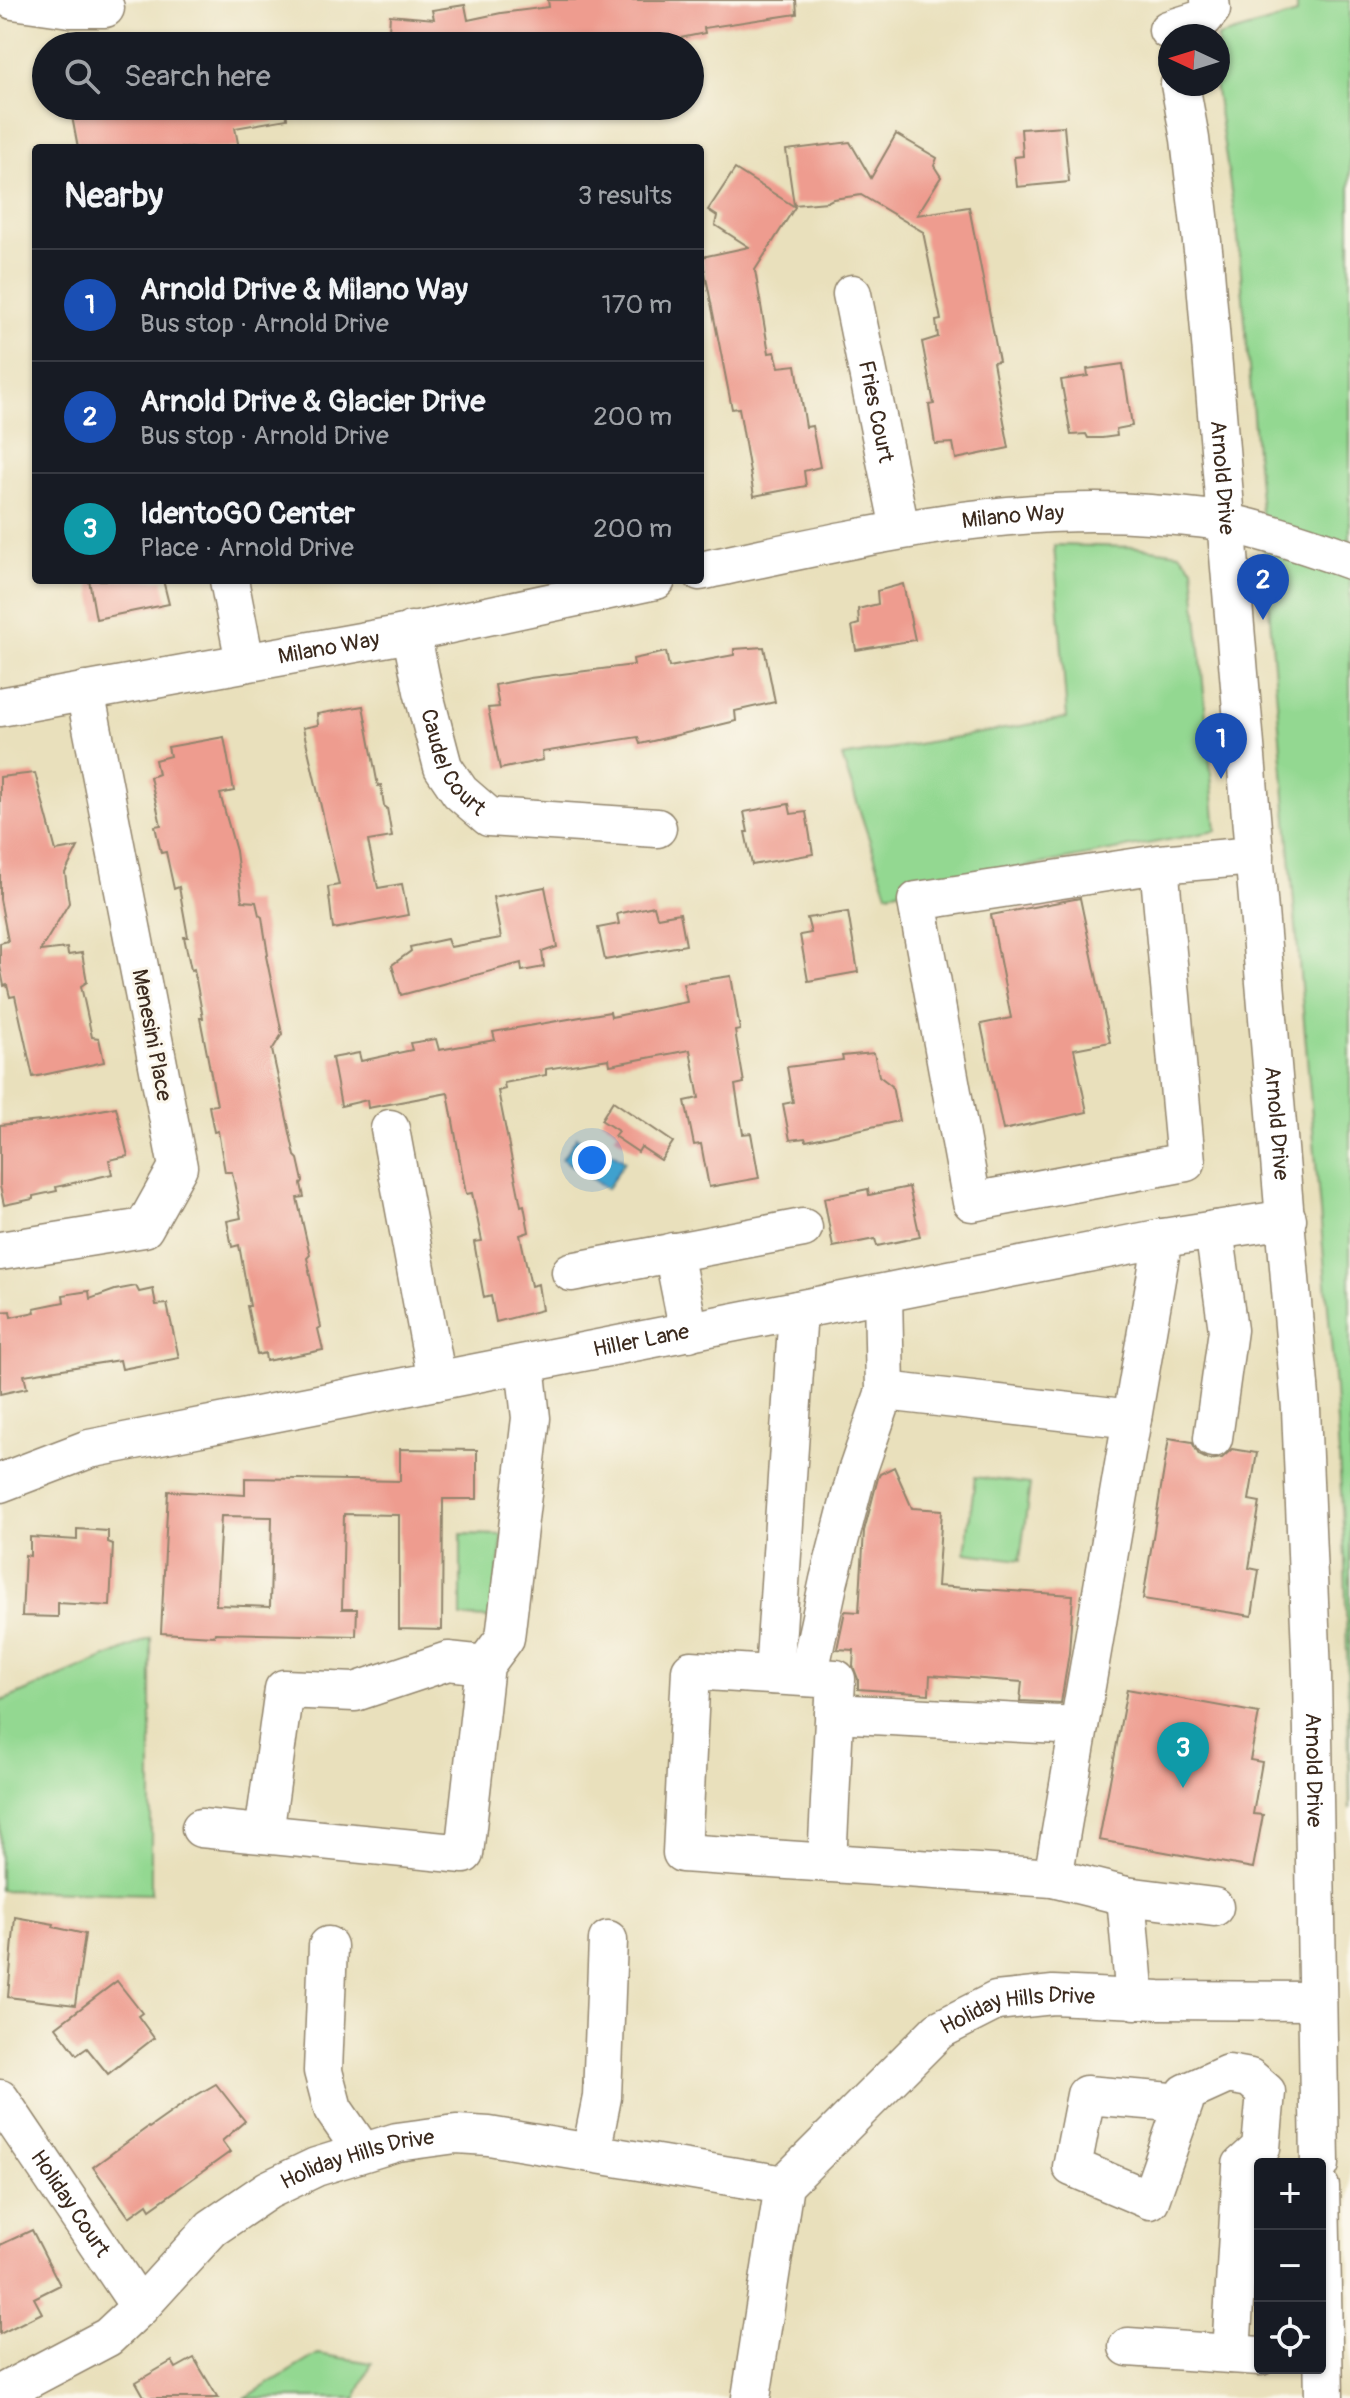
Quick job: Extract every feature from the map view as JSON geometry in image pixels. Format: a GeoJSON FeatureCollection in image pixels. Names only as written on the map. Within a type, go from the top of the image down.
{"type":"FeatureCollection","features":[{"type":"Feature","properties":{"kind":"street"},"geometry":{"type":"LineString","coordinates":[[13,0],[70,8],[105,8]]}},
{"type":"Feature","properties":{"kind":"street"},"geometry":{"type":"LineString","coordinates":[[1166,22],[1203,19],[1211,9],[1210,0]]}},
{"type":"Feature","properties":{"kind":"street","name":"Arnold Drive"},"geometry":{"type":"LineString","coordinates":[[1182,96],[1204,259],[1301,1409],[1312,1674],[1320,2158]]}},
{"type":"Feature","properties":{"kind":"street","name":"Fries Court"},"geometry":{"type":"LineString","coordinates":[[852,294],[900,529]]}},
{"type":"Feature","properties":{"kind":"street","name":"Milano Way"},"geometry":{"type":"LineString","coordinates":[[704,570],[900,529],[1050,512],[1109,511],[1227,522],[1339,556]]}},
{"type":"Feature","properties":{"kind":"street"},"geometry":{"type":"LineString","coordinates":[[230,584],[245,662]]}},
{"type":"Feature","properties":{"kind":"street","name":"Milano Way"},"geometry":{"type":"LineString","coordinates":[[0,707],[411,631],[579,588],[618,584]]}},
{"type":"Feature","properties":{"kind":"street","name":"Caudel Court"},"geometry":{"type":"LineString","coordinates":[[411,631],[443,767],[460,792],[489,817],[657,828]]}},
{"type":"Feature","properties":{"kind":"street","name":"Menesini Place"},"geometry":{"type":"LineString","coordinates":[[0,1251],[144,1228],[178,1167],[85,691]]}},
{"type":"Feature","properties":{"kind":"street"},"geometry":{"type":"LineString","coordinates":[[1159,864],[1186,1162],[972,1202],[917,901],[1159,864],[1255,856]]}},
{"type":"Feature","properties":{"kind":"street"},"geometry":{"type":"LineString","coordinates":[[390,1129],[437,1381]]}},
{"type":"Feature","properties":{"kind":"street","name":"Hiller Lane"},"geometry":{"type":"LineString","coordinates":[[0,1483],[89,1449],[1163,1238],[1287,1219]]}},
{"type":"Feature","properties":{"kind":"street"},"geometry":{"type":"LineString","coordinates":[[571,1272],[803,1228]]}},
{"type":"Feature","properties":{"kind":"street"},"geometry":{"type":"LineString","coordinates":[[1213,1438],[1228,1330],[1214,1230]]}},
{"type":"Feature","properties":{"kind":"street"},"geometry":{"type":"LineString","coordinates":[[1053,1878],[1163,1238]]}},
{"type":"Feature","properties":{"kind":"street"},"geometry":{"type":"LineString","coordinates":[[673,1252],[689,1332]]}},
{"type":"Feature","properties":{"kind":"street"},"geometry":{"type":"LineString","coordinates":[[791,1676],[829,1580],[857,1472],[885,1391],[883,1294]]}},
{"type":"Feature","properties":{"kind":"street"},"geometry":{"type":"LineString","coordinates":[[791,1676],[798,1310]]}},
{"type":"Feature","properties":{"kind":"street"},"geometry":{"type":"LineString","coordinates":[[201,1828],[464,1854],[485,1665],[505,1638],[531,1418],[525,1364]]}},
{"type":"Feature","properties":{"kind":"street"},"geometry":{"type":"LineString","coordinates":[[885,1391],[1132,1419]]}},
{"type":"Feature","properties":{"kind":"street"},"geometry":{"type":"LineString","coordinates":[[264,1834],[284,1689],[355,1692],[448,1661],[485,1665]]}},
{"type":"Feature","properties":{"kind":"street"},"geometry":{"type":"LineString","coordinates":[[827,1863],[836,1679],[691,1670],[682,1853],[827,1863],[1053,1878],[1126,1896],[1214,1907]]}},
{"type":"Feature","properties":{"kind":"street"},"geometry":{"type":"LineString","coordinates":[[834,1713],[1079,1726]]}},
{"type":"Feature","properties":{"kind":"street"},"geometry":{"type":"LineString","coordinates":[[1126,1896],[1135,2000]]}},
{"type":"Feature","properties":{"kind":"street"},"geometry":{"type":"LineString","coordinates":[[591,2153],[602,2097],[608,1940]]}},
{"type":"Feature","properties":{"kind":"street"},"geometry":{"type":"LineString","coordinates":[[328,1946],[323,2071],[333,2109],[362,2151]]}},
{"type":"Feature","properties":{"kind":"street","name":"Holiday Hills Drive"},"geometry":{"type":"LineString","coordinates":[[0,2394],[108,2337],[140,2307],[212,2228],[248,2203],[291,2178],[362,2151],[397,2142],[456,2134],[489,2136],[784,2185],[939,2030],[996,2001],[1053,1995],[1135,2000],[1317,2001]]}},
{"type":"Feature","properties":{"kind":"street"},"geometry":{"type":"LineString","coordinates":[[1128,2347],[1246,2355],[1242,2165],[1261,2148],[1266,2092],[1250,2078],[1228,2074],[1186,2093],[1184,2103]]}},
{"type":"Feature","properties":{"kind":"street","name":"Holiday Court"},"geometry":{"type":"LineString","coordinates":[[0,2099],[140,2307]]}},
{"type":"Feature","properties":{"kind":"street"},"geometry":{"type":"LineString","coordinates":[[751,2398],[784,2185]]}},
{"type":"Feature","properties":{"kind":"street"},"geometry":{"type":"LineString","coordinates":[[1320,2230],[1321,2302]]}},
{"type":"Feature","properties":{"kind":"street"},"geometry":{"type":"LineString","coordinates":[[1323,2374],[1324,2398]]}},
{"type":"Feature","properties":{"kind":"green space"},"geometry":{"type":"Polygon","coordinates":[[[1297,0],[1350,0],[1350,1809],[1345,1558],[1335,1390],[1238,238],[1217,96],[1230,96],[1230,34],[1297,14],[1297,0]]]}},
{"type":"Feature","properties":{"kind":"green space"},"geometry":{"type":"Polygon","coordinates":[[[1054,545],[1136,547],[1180,553],[1193,568],[1216,831],[887,893],[842,757],[1067,718],[1054,545]]]}},
{"type":"Feature","properties":{"kind":"green space"},"geometry":{"type":"Polygon","coordinates":[[[975,1477],[1030,1484],[1020,1560],[965,1553],[975,1477]]]}},
{"type":"Feature","properties":{"kind":"green space"},"geometry":{"type":"Polygon","coordinates":[[[461,1534],[503,1535],[492,1618],[461,1617],[461,1534]]]}},
{"type":"Feature","properties":{"kind":"green space"},"geometry":{"type":"Polygon","coordinates":[[[151,1638],[151,1894],[0,1890],[0,1702],[151,1638]]]}},
{"type":"Feature","properties":{"kind":"green space"},"geometry":{"type":"Polygon","coordinates":[[[318,2354],[372,2363],[356,2398],[245,2398],[318,2354]]]}},
{"type":"Feature","properties":{"kind":"water"},"geometry":{"type":"Polygon","coordinates":[[[577,1137],[604,1155],[608,1150],[625,1161],[607,1189],[562,1159],[577,1137]]]}},
{"type":"Feature","properties":{"kind":"building"},"geometry":{"type":"Polygon","coordinates":[[[548,0],[796,0],[797,14],[704,28],[704,33],[389,32],[390,15],[434,19],[432,10],[465,5],[468,20],[549,7],[548,0]]]}},
{"type":"Feature","properties":{"kind":"building"},"geometry":{"type":"Polygon","coordinates":[[[73,120],[281,120],[235,128],[238,144],[77,144],[73,120]]]}},
{"type":"Feature","properties":{"kind":"building"},"geometry":{"type":"Polygon","coordinates":[[[1064,126],[1069,182],[1017,187],[1014,157],[1023,156],[1021,129],[1064,126]]]}},
{"type":"Feature","properties":{"kind":"building"},"geometry":{"type":"Polygon","coordinates":[[[896,134],[937,158],[934,166],[941,177],[917,215],[969,207],[999,361],[993,362],[1009,448],[956,459],[953,443],[935,444],[929,405],[934,404],[922,342],[938,337],[936,321],[941,320],[923,232],[861,195],[794,205],[786,150],[850,142],[871,178],[896,134]]]}},
{"type":"Feature","properties":{"kind":"building"},"geometry":{"type":"Polygon","coordinates":[[[735,169],[795,207],[755,270],[769,353],[775,352],[779,367],[796,365],[806,427],[812,426],[820,467],[804,471],[806,486],[754,496],[739,408],[732,409],[704,267],[704,257],[749,247],[715,225],[717,216],[708,210],[735,169]]]}},
{"type":"Feature","properties":{"kind":"building"},"geometry":{"type":"Polygon","coordinates":[[[1123,364],[1132,426],[1116,429],[1117,436],[1088,438],[1086,434],[1071,435],[1061,380],[1088,376],[1087,369],[1123,364]]]}},
{"type":"Feature","properties":{"kind":"building"},"geometry":{"type":"Polygon","coordinates":[[[90,584],[164,584],[169,604],[96,619],[90,584]]]}},
{"type":"Feature","properties":{"kind":"building"},"geometry":{"type":"Polygon","coordinates":[[[903,584],[915,640],[856,650],[852,626],[859,624],[858,609],[878,604],[877,591],[903,584]]]}},
{"type":"Feature","properties":{"kind":"building"},"geometry":{"type":"Polygon","coordinates":[[[764,647],[775,702],[735,711],[736,721],[640,744],[638,737],[542,752],[543,760],[500,769],[488,708],[499,707],[495,685],[634,665],[633,659],[666,652],[669,667],[734,655],[734,649],[764,647]]]}},
{"type":"Feature","properties":{"kind":"building"},"geometry":{"type":"Polygon","coordinates":[[[363,706],[378,786],[381,785],[392,837],[368,841],[378,888],[402,884],[408,915],[333,929],[328,887],[339,885],[303,728],[318,725],[317,714],[363,706]]]}},
{"type":"Feature","properties":{"kind":"building"},"geometry":{"type":"Polygon","coordinates":[[[224,737],[234,791],[220,794],[236,851],[242,901],[256,902],[262,917],[266,956],[282,1034],[272,1050],[303,1181],[304,1197],[297,1198],[310,1255],[307,1258],[323,1350],[266,1361],[265,1353],[257,1355],[239,1245],[232,1247],[227,1221],[241,1218],[232,1172],[225,1172],[218,1131],[214,1132],[209,1106],[217,1105],[200,1018],[203,1018],[194,969],[191,970],[184,937],[188,937],[179,887],[174,889],[166,852],[161,853],[155,826],[161,825],[150,777],[158,774],[155,760],[170,756],[168,747],[224,737]]]}},
{"type":"Feature","properties":{"kind":"building"},"geometry":{"type":"Polygon","coordinates":[[[35,773],[56,851],[78,847],[65,873],[69,903],[40,951],[67,948],[68,955],[82,953],[87,982],[81,986],[92,1037],[99,1038],[104,1062],[33,1077],[15,996],[10,997],[7,985],[4,986],[0,966],[0,943],[8,941],[0,899],[0,777],[35,773]]]}},
{"type":"Feature","properties":{"kind":"building"},"geometry":{"type":"Polygon","coordinates":[[[789,804],[791,814],[806,812],[813,854],[752,865],[744,812],[789,804]]]}},
{"type":"Feature","properties":{"kind":"building"},"geometry":{"type":"Polygon","coordinates":[[[545,887],[557,947],[542,952],[544,967],[522,971],[521,963],[401,995],[392,965],[411,951],[410,947],[447,939],[450,947],[501,938],[493,897],[545,887]]]}},
{"type":"Feature","properties":{"kind":"building"},"geometry":{"type":"Polygon","coordinates":[[[1080,898],[1110,1042],[1074,1049],[1087,1112],[1003,1130],[981,1024],[1011,1018],[991,915],[1080,898]]]}},
{"type":"Feature","properties":{"kind":"building"},"geometry":{"type":"Polygon","coordinates":[[[654,906],[657,917],[680,913],[686,945],[605,960],[598,928],[619,924],[617,914],[654,906]]]}},
{"type":"Feature","properties":{"kind":"building"},"geometry":{"type":"Polygon","coordinates":[[[848,912],[858,972],[808,981],[800,935],[811,933],[807,918],[848,912]]]}},
{"type":"Feature","properties":{"kind":"building"},"geometry":{"type":"Polygon","coordinates":[[[731,976],[740,1030],[735,1031],[744,1083],[735,1085],[743,1134],[751,1133],[759,1178],[709,1187],[701,1144],[694,1145],[685,1101],[699,1098],[690,1050],[610,1065],[609,1059],[546,1069],[546,1075],[504,1083],[505,1089],[498,1091],[529,1232],[520,1235],[531,1286],[538,1284],[542,1310],[496,1322],[491,1296],[484,1298],[474,1242],[482,1241],[472,1193],[466,1194],[448,1093],[368,1108],[367,1100],[341,1106],[332,1058],[359,1053],[361,1061],[412,1050],[410,1043],[436,1039],[439,1050],[495,1040],[493,1032],[610,1012],[611,1017],[687,1002],[683,983],[731,976]]]}},
{"type":"Feature","properties":{"kind":"building"},"geometry":{"type":"Polygon","coordinates":[[[874,1053],[879,1076],[892,1086],[899,1121],[806,1141],[805,1138],[790,1140],[783,1104],[793,1102],[787,1067],[874,1053]]]}},
{"type":"Feature","properties":{"kind":"building"},"geometry":{"type":"Polygon","coordinates":[[[613,1101],[673,1142],[661,1160],[641,1147],[638,1152],[614,1136],[618,1131],[601,1120],[613,1101]]]}},
{"type":"Feature","properties":{"kind":"building"},"geometry":{"type":"Polygon","coordinates":[[[116,1107],[128,1156],[109,1160],[112,1174],[56,1187],[57,1191],[4,1205],[0,1186],[0,1125],[51,1120],[116,1107]]]}},
{"type":"Feature","properties":{"kind":"building"},"geometry":{"type":"Polygon","coordinates":[[[909,1187],[920,1237],[877,1246],[875,1239],[833,1247],[824,1198],[868,1189],[869,1195],[909,1187]]]}},
{"type":"Feature","properties":{"kind":"building"},"geometry":{"type":"Polygon","coordinates":[[[136,1286],[139,1292],[153,1289],[156,1305],[167,1304],[179,1358],[122,1369],[120,1360],[24,1375],[27,1388],[0,1394],[0,1312],[10,1311],[11,1317],[64,1302],[63,1295],[89,1291],[90,1299],[136,1286]]]}},
{"type":"Feature","properties":{"kind":"building"},"geometry":{"type":"Polygon","coordinates":[[[1169,1438],[1192,1442],[1199,1455],[1209,1460],[1222,1458],[1232,1449],[1257,1453],[1249,1500],[1260,1502],[1249,1568],[1259,1570],[1252,1616],[1143,1599],[1169,1438]]]}},
{"type":"Feature","properties":{"kind":"building"},"geometry":{"type":"Polygon","coordinates":[[[400,1449],[477,1450],[477,1499],[443,1499],[442,1630],[399,1629],[399,1515],[344,1514],[342,1609],[357,1609],[356,1636],[161,1633],[168,1491],[245,1495],[245,1478],[400,1481],[400,1449]],[[221,1516],[216,1605],[270,1607],[272,1517],[221,1516]]]}},
{"type":"Feature","properties":{"kind":"building"},"geometry":{"type":"Polygon","coordinates":[[[894,1467],[912,1508],[942,1510],[937,1586],[1073,1595],[1069,1653],[1061,1703],[1020,1701],[1022,1682],[930,1675],[929,1694],[858,1689],[853,1666],[854,1650],[837,1649],[845,1611],[859,1612],[864,1531],[878,1478],[894,1467]]]}},
{"type":"Feature","properties":{"kind":"building"},"geometry":{"type":"Polygon","coordinates":[[[77,1529],[108,1531],[108,1542],[113,1544],[110,1606],[58,1603],[58,1617],[22,1616],[25,1555],[30,1556],[30,1537],[77,1540],[77,1529]]]}},
{"type":"Feature","properties":{"kind":"building"},"geometry":{"type":"Polygon","coordinates":[[[1127,1689],[1259,1713],[1250,1760],[1262,1762],[1253,1814],[1263,1815],[1253,1868],[1099,1840],[1127,1689]]]}},
{"type":"Feature","properties":{"kind":"building"},"geometry":{"type":"Polygon","coordinates":[[[15,1917],[54,1924],[53,1927],[85,1934],[75,2005],[8,1997],[15,1917]]]}},
{"type":"Feature","properties":{"kind":"building"},"geometry":{"type":"Polygon","coordinates":[[[117,1981],[142,2013],[138,2016],[154,2038],[108,2074],[87,2048],[77,2055],[56,2027],[117,1981]]]}},
{"type":"Feature","properties":{"kind":"building"},"geometry":{"type":"Polygon","coordinates":[[[216,2084],[245,2121],[222,2141],[230,2152],[150,2209],[147,2204],[129,2217],[93,2167],[216,2084]]]}},
{"type":"Feature","properties":{"kind":"building"},"geometry":{"type":"Polygon","coordinates":[[[32,2230],[60,2285],[34,2298],[42,2313],[0,2334],[0,2245],[32,2230]]]}},
{"type":"Feature","properties":{"kind":"building"},"geometry":{"type":"Polygon","coordinates":[[[194,2358],[218,2398],[145,2398],[136,2382],[172,2361],[176,2368],[194,2358]]]}},
{"type":"Feature","properties":{"kind":"place","name":"Arnold Drive & Glacier Drive"},"geometry":{"type":"Point","coordinates":[1263,620]}},
{"type":"Feature","properties":{"kind":"place","name":"Arnold Drive & Milano Way"},"geometry":{"type":"Point","coordinates":[1221,779]}},
{"type":"Feature","properties":{"kind":"place","name":"IdentoGO Center"},"geometry":{"type":"Point","coordinates":[1183,1788]}}]}
